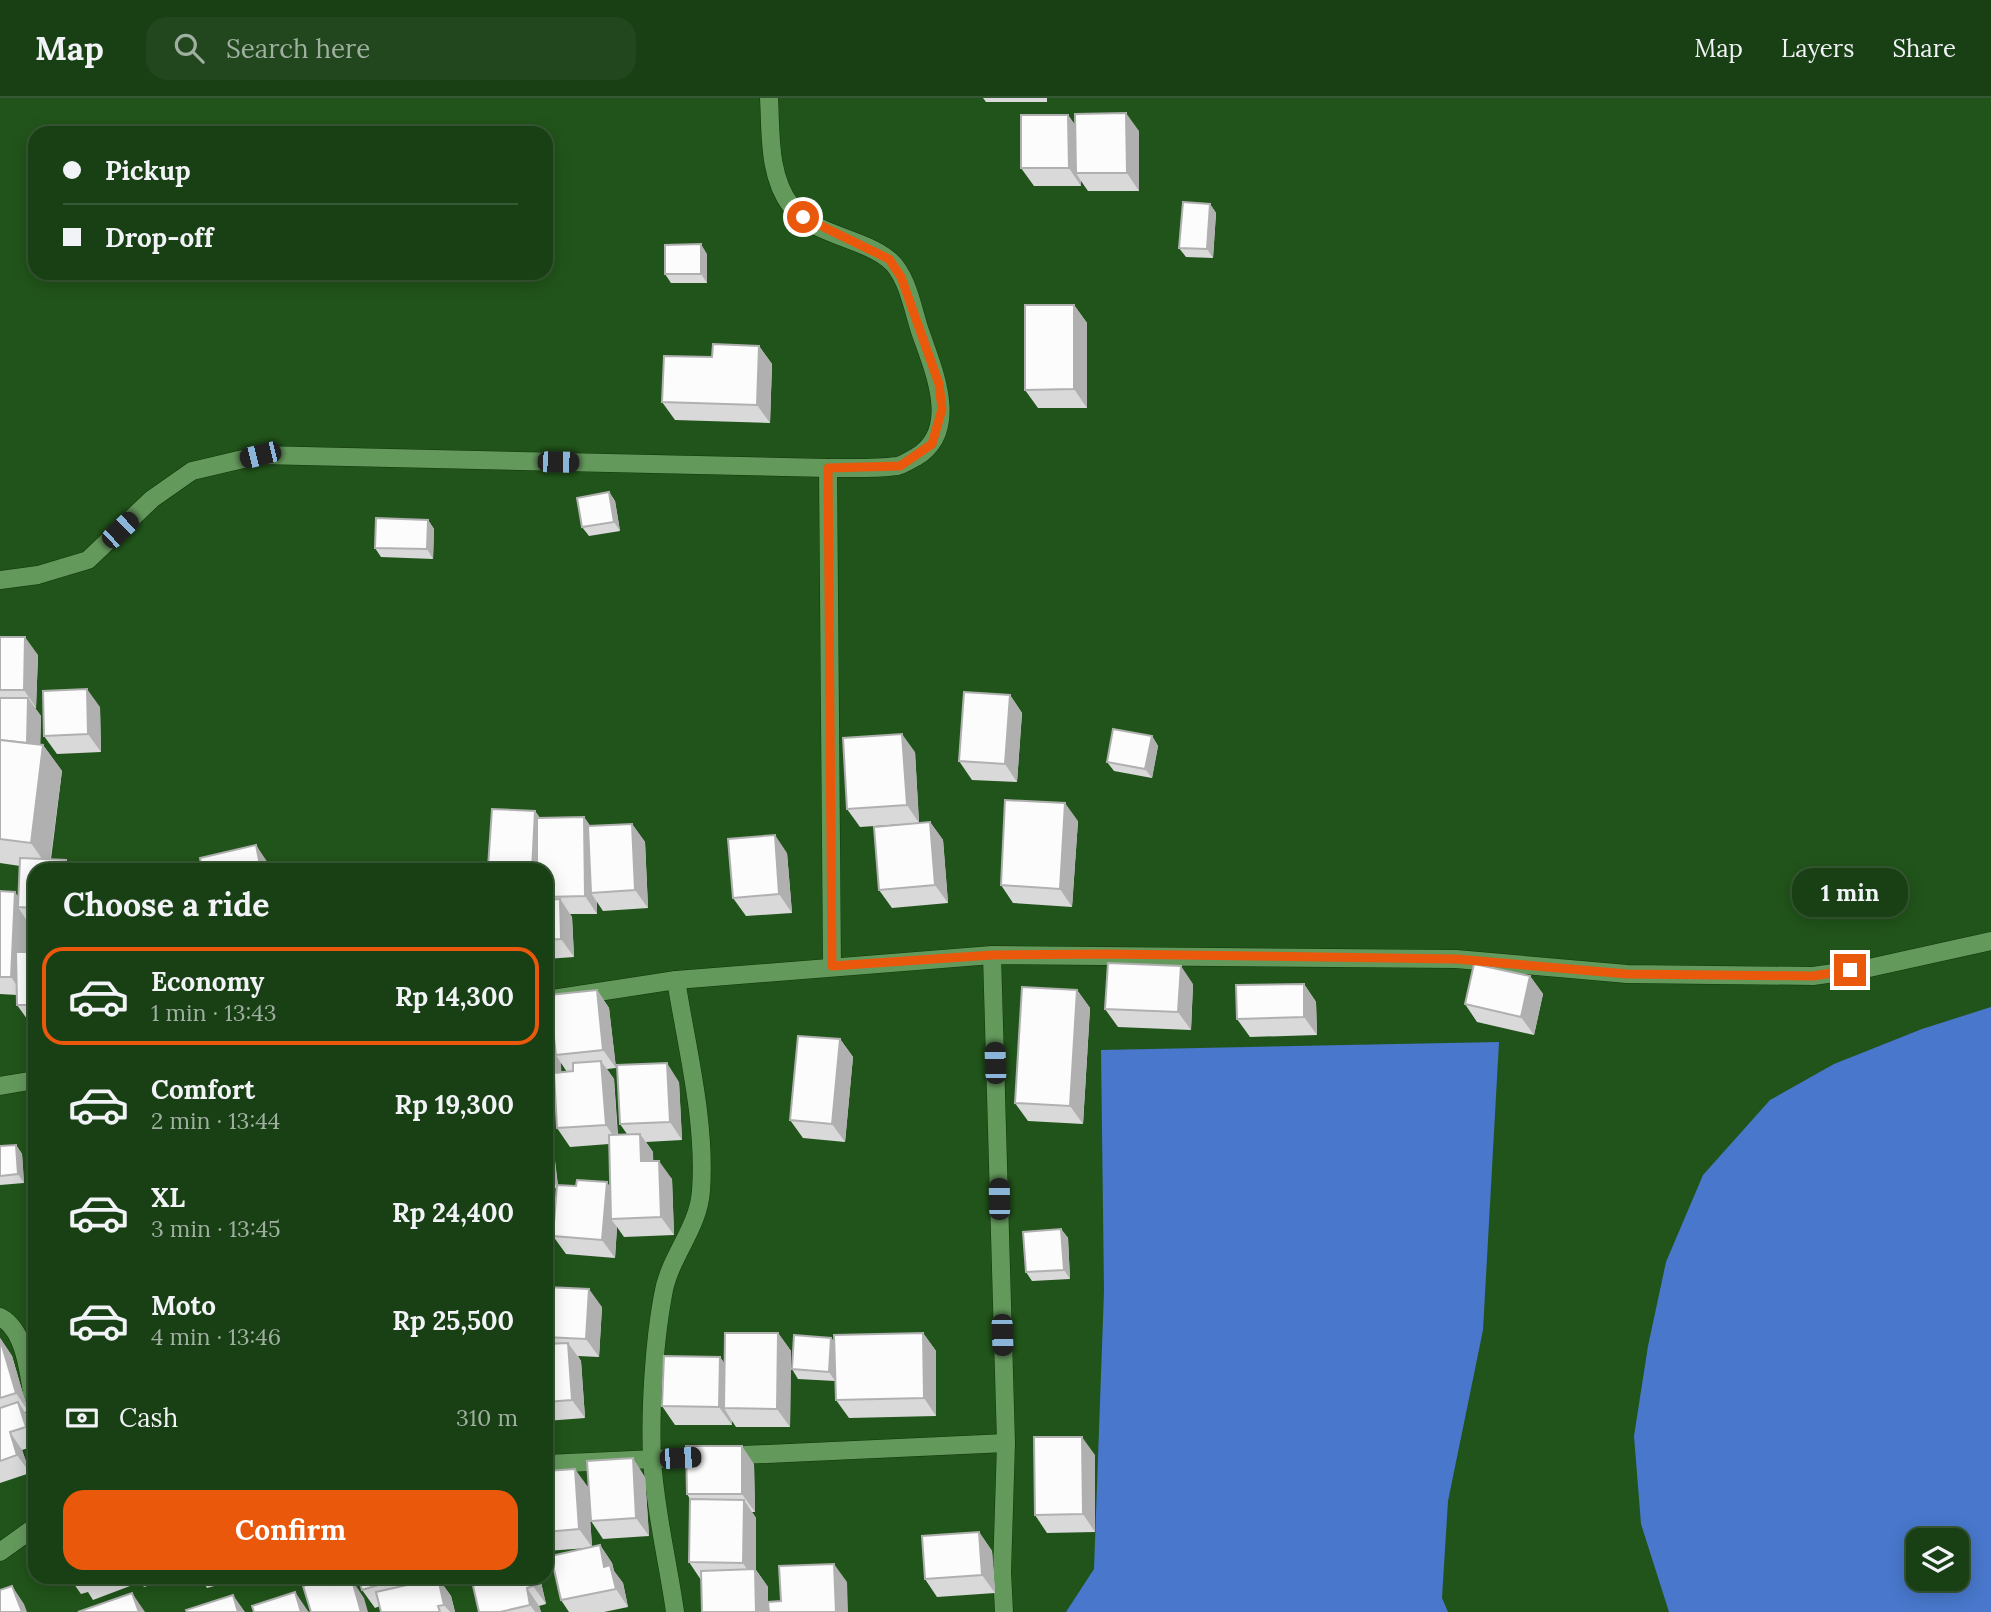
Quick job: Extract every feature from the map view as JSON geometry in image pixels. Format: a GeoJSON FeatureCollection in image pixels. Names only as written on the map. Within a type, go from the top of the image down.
{"type":"FeatureCollection","features":[{"type":"Feature","properties":{"kind":"street"},"geometry":{"type":"LineString","coordinates":[[0,580],[38,575],[88,560],[152,499],[192,471],[260,455],[828,468],[900,466],[923,453],[932,444],[942,409],[939,384],[901,277],[889,259],[803,217],[791,206],[779,185],[772,154],[769,98]]}},
{"type":"Feature","properties":{"kind":"street"},"geometry":{"type":"LineString","coordinates":[[828,468],[832,966]]}},
{"type":"Feature","properties":{"kind":"street"},"geometry":{"type":"LineString","coordinates":[[553,999],[676,981],[832,966],[992,955],[1456,959],[1627,974],[1813,976],[1869,968],[1991,941]]}},
{"type":"Feature","properties":{"kind":"street"},"geometry":{"type":"LineString","coordinates":[[992,955],[1006,1443],[1002,1572],[1004,1612]]}},
{"type":"Feature","properties":{"kind":"street"},"geometry":{"type":"LineString","coordinates":[[675,1612],[652,1460],[657,1339],[663,1291],[684,1240],[694,1227],[701,1194],[701,1146],[676,981]]}},
{"type":"Feature","properties":{"kind":"street"},"geometry":{"type":"LineString","coordinates":[[0,1086],[28,1081]]}},
{"type":"Feature","properties":{"kind":"street"},"geometry":{"type":"LineString","coordinates":[[0,1317],[9,1322],[20,1341],[28,1378]]}},
{"type":"Feature","properties":{"kind":"street"},"geometry":{"type":"LineString","coordinates":[[553,1464],[1006,1443]]}},
{"type":"Feature","properties":{"kind":"street"},"geometry":{"type":"LineString","coordinates":[[0,1552],[28,1532]]}},
{"type":"Feature","properties":{"kind":"water"},"geometry":{"type":"Polygon","coordinates":[[[1991,1007],[1991,1612],[1669,1612],[1641,1524],[1634,1436],[1648,1346],[1666,1262],[1703,1175],[1770,1100],[1834,1064],[1922,1029],[1991,1007]]]}},
{"type":"Feature","properties":{"kind":"water"},"geometry":{"type":"Polygon","coordinates":[[[1499,1042],[1483,1330],[1448,1501],[1442,1598],[1448,1612],[1066,1612],[1094,1569],[1104,1291],[1101,1050],[1499,1042]]]}},
{"type":"Feature","properties":{"kind":"building"},"geometry":{"type":"Polygon","coordinates":[[[1126,113],[1127,173],[1076,173],[1075,114],[1126,113]]]}},
{"type":"Feature","properties":{"kind":"building"},"geometry":{"type":"Polygon","coordinates":[[[1021,115],[1068,115],[1069,168],[1021,168],[1021,115]]]}},
{"type":"Feature","properties":{"kind":"building"},"geometry":{"type":"Polygon","coordinates":[[[1183,202],[1210,204],[1207,249],[1179,248],[1183,202]]]}},
{"type":"Feature","properties":{"kind":"building"},"geometry":{"type":"Polygon","coordinates":[[[701,244],[701,274],[665,274],[665,245],[701,244]]]}},
{"type":"Feature","properties":{"kind":"building"},"geometry":{"type":"Polygon","coordinates":[[[1025,305],[1074,305],[1074,389],[1025,390],[1025,305]]]}},
{"type":"Feature","properties":{"kind":"building"},"geometry":{"type":"Polygon","coordinates":[[[713,344],[759,346],[757,405],[662,402],[664,356],[712,357],[713,344]]]}},
{"type":"Feature","properties":{"kind":"building"},"geometry":{"type":"Polygon","coordinates":[[[609,492],[614,522],[582,527],[577,498],[609,492]]]}},
{"type":"Feature","properties":{"kind":"building"},"geometry":{"type":"Polygon","coordinates":[[[376,518],[428,520],[427,549],[375,548],[376,518]]]}},
{"type":"Feature","properties":{"kind":"building"},"geometry":{"type":"Polygon","coordinates":[[[0,637],[25,637],[24,690],[0,690],[0,637]]]}},
{"type":"Feature","properties":{"kind":"building"},"geometry":{"type":"Polygon","coordinates":[[[87,689],[88,734],[44,736],[43,691],[87,689]]]}},
{"type":"Feature","properties":{"kind":"building"},"geometry":{"type":"Polygon","coordinates":[[[964,692],[1010,695],[1005,764],[959,761],[964,692]]]}},
{"type":"Feature","properties":{"kind":"building"},"geometry":{"type":"Polygon","coordinates":[[[0,698],[28,698],[27,743],[0,740],[0,698]]]}},
{"type":"Feature","properties":{"kind":"building"},"geometry":{"type":"Polygon","coordinates":[[[1113,729],[1152,736],[1145,769],[1107,762],[1113,729]]]}},
{"type":"Feature","properties":{"kind":"building"},"geometry":{"type":"Polygon","coordinates":[[[902,734],[907,805],[847,809],[843,738],[902,734]]]}},
{"type":"Feature","properties":{"kind":"building"},"geometry":{"type":"Polygon","coordinates":[[[0,740],[43,745],[31,843],[0,839],[0,740]]]}},
{"type":"Feature","properties":{"kind":"building"},"geometry":{"type":"Polygon","coordinates":[[[1005,800],[1065,803],[1060,889],[1001,885],[1005,800]]]}},
{"type":"Feature","properties":{"kind":"building"},"geometry":{"type":"Polygon","coordinates":[[[492,809],[535,811],[532,863],[488,863],[492,809]]]}},
{"type":"Feature","properties":{"kind":"building"},"geometry":{"type":"Polygon","coordinates":[[[584,817],[585,896],[553,897],[553,863],[537,863],[537,818],[584,817]]]}},
{"type":"Feature","properties":{"kind":"building"},"geometry":{"type":"Polygon","coordinates":[[[930,822],[935,885],[879,890],[874,827],[930,822]]]}},
{"type":"Feature","properties":{"kind":"building"},"geometry":{"type":"Polygon","coordinates":[[[632,824],[635,890],[591,893],[588,826],[632,824]]]}},
{"type":"Feature","properties":{"kind":"building"},"geometry":{"type":"Polygon","coordinates":[[[775,835],[779,894],[733,898],[728,839],[775,835]]]}},
{"type":"Feature","properties":{"kind":"building"},"geometry":{"type":"Polygon","coordinates":[[[256,845],[260,863],[201,863],[200,858],[256,845]]]}},
{"type":"Feature","properties":{"kind":"building"},"geometry":{"type":"Polygon","coordinates":[[[20,858],[66,860],[66,863],[28,863],[28,908],[18,907],[20,858]]]}},
{"type":"Feature","properties":{"kind":"building"},"geometry":{"type":"Polygon","coordinates":[[[0,891],[15,892],[11,977],[0,977],[0,891]]]}},
{"type":"Feature","properties":{"kind":"building"},"geometry":{"type":"Polygon","coordinates":[[[560,899],[561,939],[553,940],[553,900],[560,899]]]}},
{"type":"Feature","properties":{"kind":"building"},"geometry":{"type":"Polygon","coordinates":[[[16,952],[28,952],[28,1005],[17,1005],[16,952]]]}},
{"type":"Feature","properties":{"kind":"building"},"geometry":{"type":"Polygon","coordinates":[[[1108,963],[1181,966],[1178,1012],[1105,1009],[1108,963]]]}},
{"type":"Feature","properties":{"kind":"building"},"geometry":{"type":"Polygon","coordinates":[[[1474,964],[1530,976],[1521,1017],[1465,1004],[1474,964]]]}},
{"type":"Feature","properties":{"kind":"building"},"geometry":{"type":"Polygon","coordinates":[[[1304,984],[1304,1017],[1237,1019],[1236,985],[1304,984]]]}},
{"type":"Feature","properties":{"kind":"building"},"geometry":{"type":"Polygon","coordinates":[[[1022,987],[1077,990],[1070,1106],[1015,1103],[1022,987]]]}},
{"type":"Feature","properties":{"kind":"building"},"geometry":{"type":"Polygon","coordinates":[[[597,990],[603,1050],[556,1055],[553,995],[597,990]]]}},
{"type":"Feature","properties":{"kind":"building"},"geometry":{"type":"Polygon","coordinates":[[[798,1036],[840,1039],[832,1124],[790,1120],[798,1036]]]}},
{"type":"Feature","properties":{"kind":"building"},"geometry":{"type":"Polygon","coordinates":[[[601,1061],[606,1125],[557,1128],[554,1073],[573,1071],[573,1063],[601,1061]]]}},
{"type":"Feature","properties":{"kind":"building"},"geometry":{"type":"Polygon","coordinates":[[[667,1063],[670,1122],[620,1124],[617,1065],[667,1063]]]}},
{"type":"Feature","properties":{"kind":"building"},"geometry":{"type":"Polygon","coordinates":[[[640,1134],[641,1161],[659,1161],[661,1217],[611,1219],[609,1135],[640,1134]]]}},
{"type":"Feature","properties":{"kind":"building"},"geometry":{"type":"Polygon","coordinates":[[[16,1145],[18,1174],[0,1176],[0,1146],[16,1145]]]}},
{"type":"Feature","properties":{"kind":"building"},"geometry":{"type":"Polygon","coordinates":[[[577,1180],[607,1182],[602,1240],[553,1236],[557,1185],[576,1186],[577,1180]]]}},
{"type":"Feature","properties":{"kind":"building"},"geometry":{"type":"Polygon","coordinates":[[[1061,1229],[1064,1270],[1026,1272],[1023,1232],[1061,1229]]]}},
{"type":"Feature","properties":{"kind":"building"},"geometry":{"type":"Polygon","coordinates":[[[553,1287],[589,1289],[586,1339],[553,1337],[553,1287]]]}},
{"type":"Feature","properties":{"kind":"building"},"geometry":{"type":"Polygon","coordinates":[[[725,1333],[778,1333],[777,1409],[724,1408],[725,1333]]]}},
{"type":"Feature","properties":{"kind":"building"},"geometry":{"type":"Polygon","coordinates":[[[923,1333],[924,1398],[836,1400],[834,1335],[923,1333]]]}},
{"type":"Feature","properties":{"kind":"building"},"geometry":{"type":"Polygon","coordinates":[[[794,1335],[831,1338],[829,1372],[792,1369],[794,1335]]]}},
{"type":"Feature","properties":{"kind":"building"},"geometry":{"type":"Polygon","coordinates":[[[0,1339],[16,1393],[0,1398],[0,1339]]]}},
{"type":"Feature","properties":{"kind":"building"},"geometry":{"type":"Polygon","coordinates":[[[568,1343],[572,1400],[553,1401],[553,1344],[568,1343]]]}},
{"type":"Feature","properties":{"kind":"building"},"geometry":{"type":"Polygon","coordinates":[[[664,1356],[720,1357],[719,1407],[662,1406],[664,1356]]]}},
{"type":"Feature","properties":{"kind":"building"},"geometry":{"type":"Polygon","coordinates":[[[18,1402],[26,1427],[10,1432],[17,1455],[0,1461],[0,1408],[18,1402]]]}},
{"type":"Feature","properties":{"kind":"building"},"geometry":{"type":"Polygon","coordinates":[[[1034,1437],[1082,1437],[1083,1514],[1035,1515],[1034,1437]]]}},
{"type":"Feature","properties":{"kind":"building"},"geometry":{"type":"Polygon","coordinates":[[[686,1446],[742,1446],[742,1494],[687,1494],[686,1446]]]}},
{"type":"Feature","properties":{"kind":"building"},"geometry":{"type":"Polygon","coordinates":[[[633,1458],[636,1518],[591,1521],[587,1461],[633,1458]]]}},
{"type":"Feature","properties":{"kind":"building"},"geometry":{"type":"Polygon","coordinates":[[[575,1469],[579,1529],[553,1531],[553,1471],[575,1469]]]}},
{"type":"Feature","properties":{"kind":"building"},"geometry":{"type":"Polygon","coordinates":[[[690,1499],[744,1500],[743,1563],[689,1562],[690,1499]]]}},
{"type":"Feature","properties":{"kind":"building"},"geometry":{"type":"Polygon","coordinates":[[[979,1532],[982,1575],[925,1579],[922,1536],[979,1532]]]}},
{"type":"Feature","properties":{"kind":"building"},"geometry":{"type":"Polygon","coordinates":[[[600,1545],[604,1567],[610,1565],[616,1589],[561,1600],[553,1556],[600,1545]]]}},
{"type":"Feature","properties":{"kind":"building"},"geometry":{"type":"Polygon","coordinates":[[[834,1564],[836,1612],[769,1612],[768,1602],[781,1601],[779,1566],[834,1564]]]}},
{"type":"Feature","properties":{"kind":"building"},"geometry":{"type":"Polygon","coordinates":[[[755,1569],[756,1612],[702,1612],[701,1571],[755,1569]]]}},
{"type":"Feature","properties":{"kind":"building"},"geometry":{"type":"Polygon","coordinates":[[[353,1584],[361,1612],[311,1612],[303,1586],[353,1584]]]}},
{"type":"Feature","properties":{"kind":"building"},"geometry":{"type":"Polygon","coordinates":[[[360,1584],[381,1584],[362,1590],[360,1584]]]}},
{"type":"Feature","properties":{"kind":"building"},"geometry":{"type":"Polygon","coordinates":[[[411,1584],[439,1584],[444,1605],[438,1606],[440,1612],[381,1612],[376,1592],[411,1584]]]}},
{"type":"Feature","properties":{"kind":"building"},"geometry":{"type":"Polygon","coordinates":[[[473,1584],[533,1584],[527,1588],[530,1605],[500,1612],[479,1612],[473,1584]]]}},
{"type":"Feature","properties":{"kind":"building"},"geometry":{"type":"Polygon","coordinates":[[[12,1586],[22,1612],[0,1612],[0,1590],[12,1586]]]}},
{"type":"Feature","properties":{"kind":"building"},"geometry":{"type":"Polygon","coordinates":[[[295,1592],[301,1612],[254,1612],[252,1606],[295,1592]]]}},
{"type":"Feature","properties":{"kind":"building"},"geometry":{"type":"Polygon","coordinates":[[[132,1593],[139,1612],[78,1612],[132,1593]]]}},
{"type":"Feature","properties":{"kind":"building"},"geometry":{"type":"Polygon","coordinates":[[[233,1595],[238,1612],[186,1610],[233,1595]]]}},
{"type":"Feature","properties":{"kind":"route"},"geometry":{"type":"LineString","coordinates":[[803,217],[889,259],[901,277],[939,384],[942,409],[932,444],[923,453],[900,466],[828,468],[832,966],[992,955],[1107,954],[1456,959],[1627,974],[1813,976],[1850,970]]}}]}
